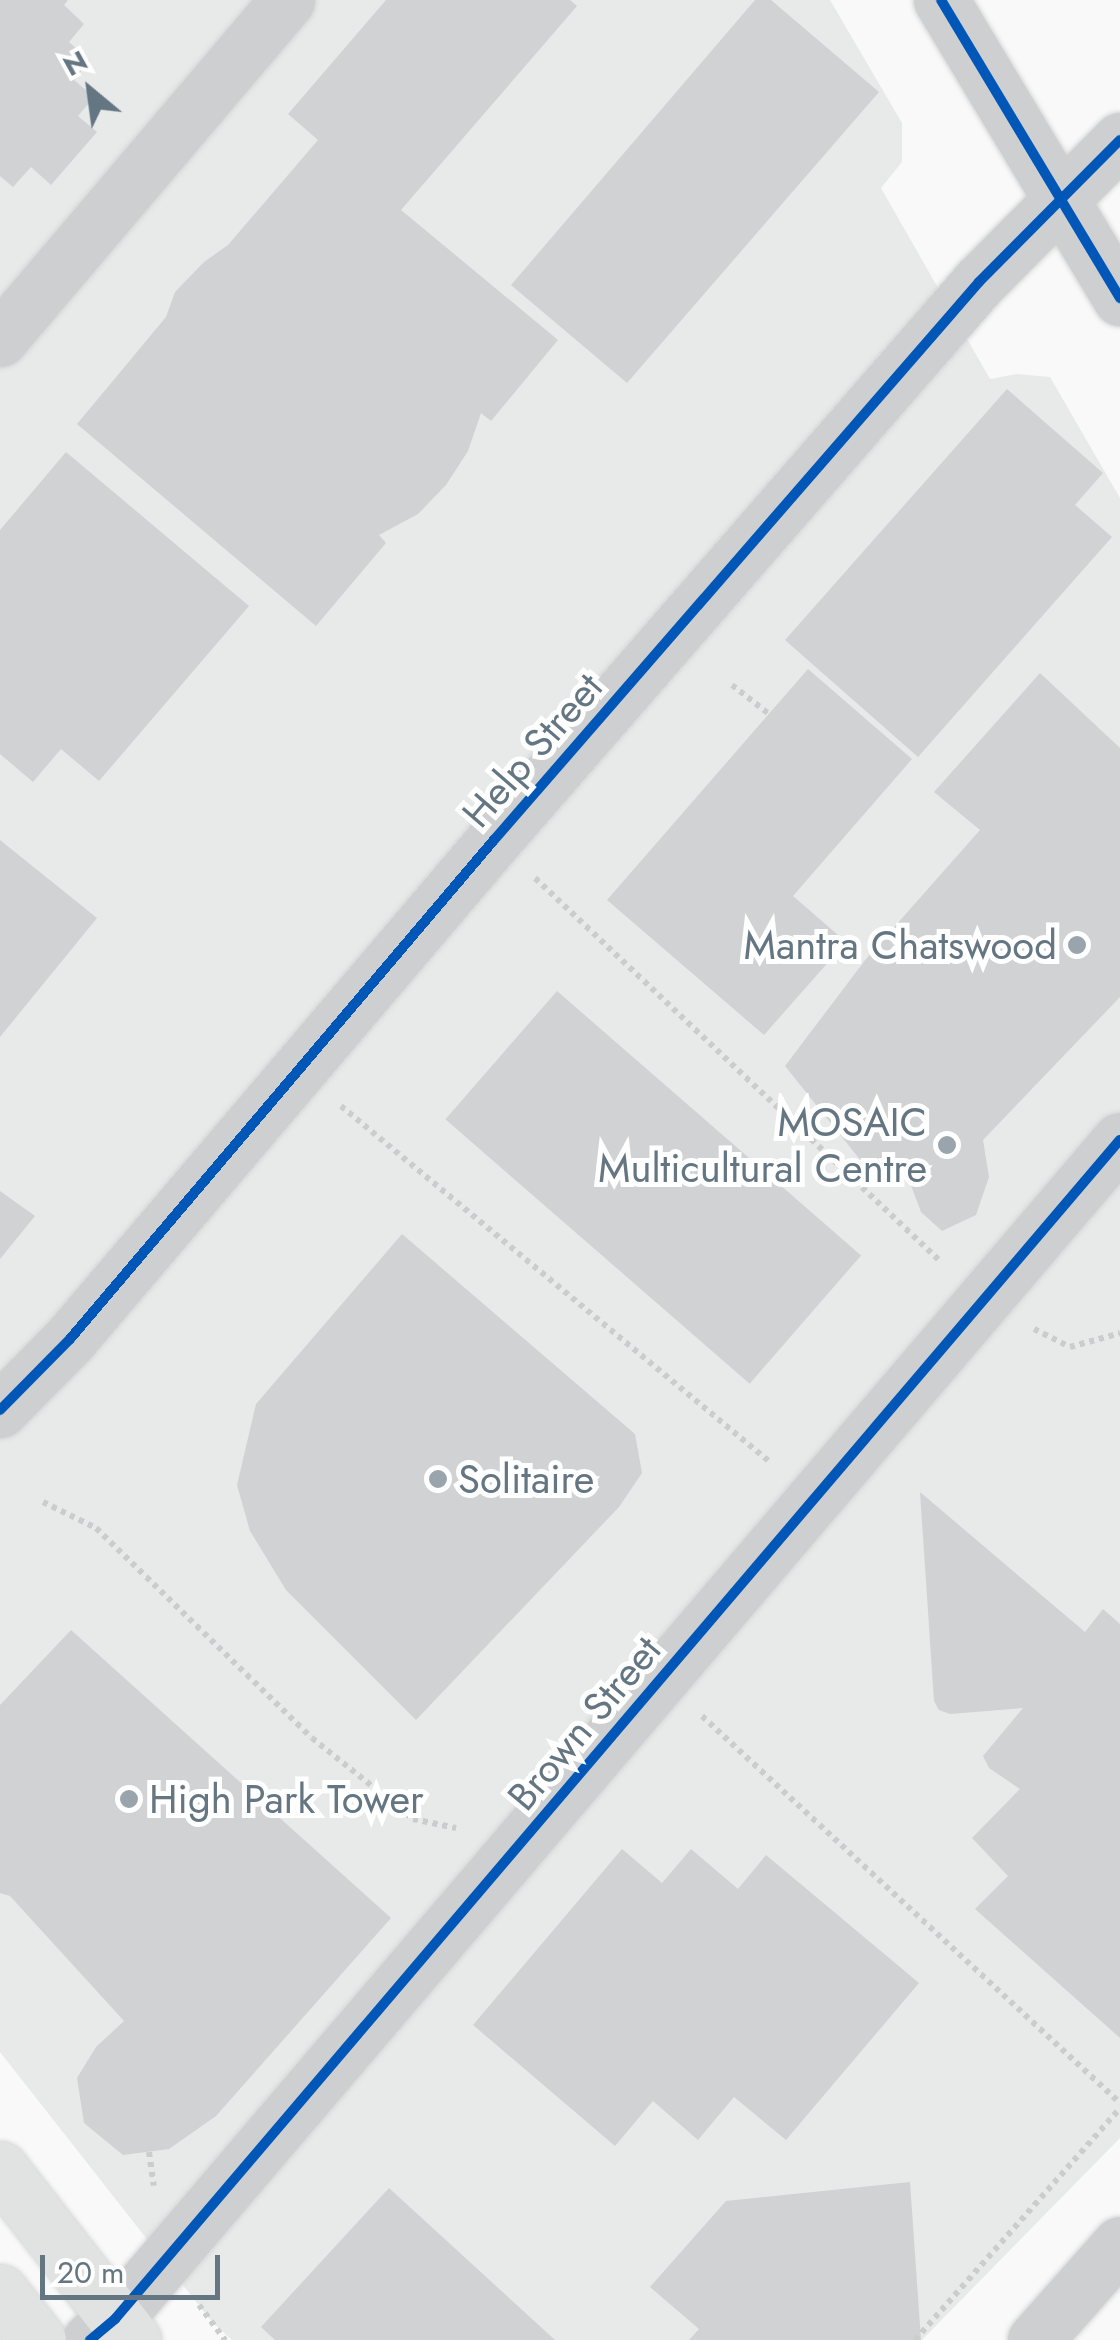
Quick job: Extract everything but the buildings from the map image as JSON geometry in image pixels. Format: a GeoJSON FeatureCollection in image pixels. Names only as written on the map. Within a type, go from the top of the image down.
{"type":"FeatureCollection","features":[{"type":"Feature","properties":{"kind":"highway"},"geometry":{"type":"LineString","coordinates":[[0,2169],[112,2333]]}},
{"type":"Feature","properties":{"kind":"highway"},"geometry":{"type":"LineString","coordinates":[[0,2292],[38,2340]]}},
{"type":"Feature","properties":{"kind":"street"},"geometry":{"type":"LineString","coordinates":[[0,339],[287,0]]}},
{"type":"Feature","properties":{"kind":"street"},"geometry":{"type":"LineString","coordinates":[[941,0],[1120,298]]}},
{"type":"Feature","properties":{"kind":"street","name":"Help Street"},"geometry":{"type":"LineString","coordinates":[[0,1410],[70,1339],[494,840],[957,307],[1120,140]]}},
{"type":"Feature","properties":{"kind":"street","name":"Brown Street"},"geometry":{"type":"LineString","coordinates":[[112,2333],[518,1846],[1120,1140]]}},
{"type":"Feature","properties":{"kind":"street"},"geometry":{"type":"LineString","coordinates":[[1035,2340],[1120,2244]]}},
{"type":"Feature","properties":{"kind":"path"},"geometry":{"type":"LineString","coordinates":[[732,685],[768,714]]}},
{"type":"Feature","properties":{"kind":"path"},"geometry":{"type":"LineString","coordinates":[[494,840],[982,1302],[1070,1348],[1120,1333]]}},
{"type":"Feature","properties":{"kind":"path"},"geometry":{"type":"LineString","coordinates":[[298,1070],[814,1498]]}},
{"type":"Feature","properties":{"kind":"path"},"geometry":{"type":"LineString","coordinates":[[43,1502],[96,1528],[312,1738],[414,1819],[518,1846]]}},
{"type":"Feature","properties":{"kind":"path"},"geometry":{"type":"LineString","coordinates":[[661,1678],[1120,2106],[915,2340]]}},
{"type":"Feature","properties":{"kind":"shaded area"},"geometry":{"type":"Polygon","coordinates":[[[0,0],[830,0],[902,123],[902,162],[881,188],[990,379],[1017,374],[1050,377],[1120,498],[1120,2138],[922,2340],[232,2340],[212,2322],[0,2052],[0,0]]]}},
{"type":"Feature","properties":{"kind":"cycle path"},"geometry":{"type":"LineString","coordinates":[[941,0],[1120,298]]}},
{"type":"Feature","properties":{"kind":"cycle path"},"geometry":{"type":"LineString","coordinates":[[0,1410],[70,1339],[494,840],[979,282],[1120,140]]}},
{"type":"Feature","properties":{"kind":"cycle path"},"geometry":{"type":"LineString","coordinates":[[90,2340],[115,2319],[1120,1140]]}},
{"type":"Feature","properties":{"kind":"place","name":"Mantra Chatswood"},"geometry":{"type":"Point","coordinates":[1077,945]}},
{"type":"Feature","properties":{"kind":"place","name":"MOSAIC Multicultural Centre"},"geometry":{"type":"Point","coordinates":[947,1145]}},
{"type":"Feature","properties":{"kind":"place","name":"Solitaire"},"geometry":{"type":"Point","coordinates":[438,1479]}},
{"type":"Feature","properties":{"kind":"place","name":"High Park Tower"},"geometry":{"type":"Point","coordinates":[129,1799]}}]}
